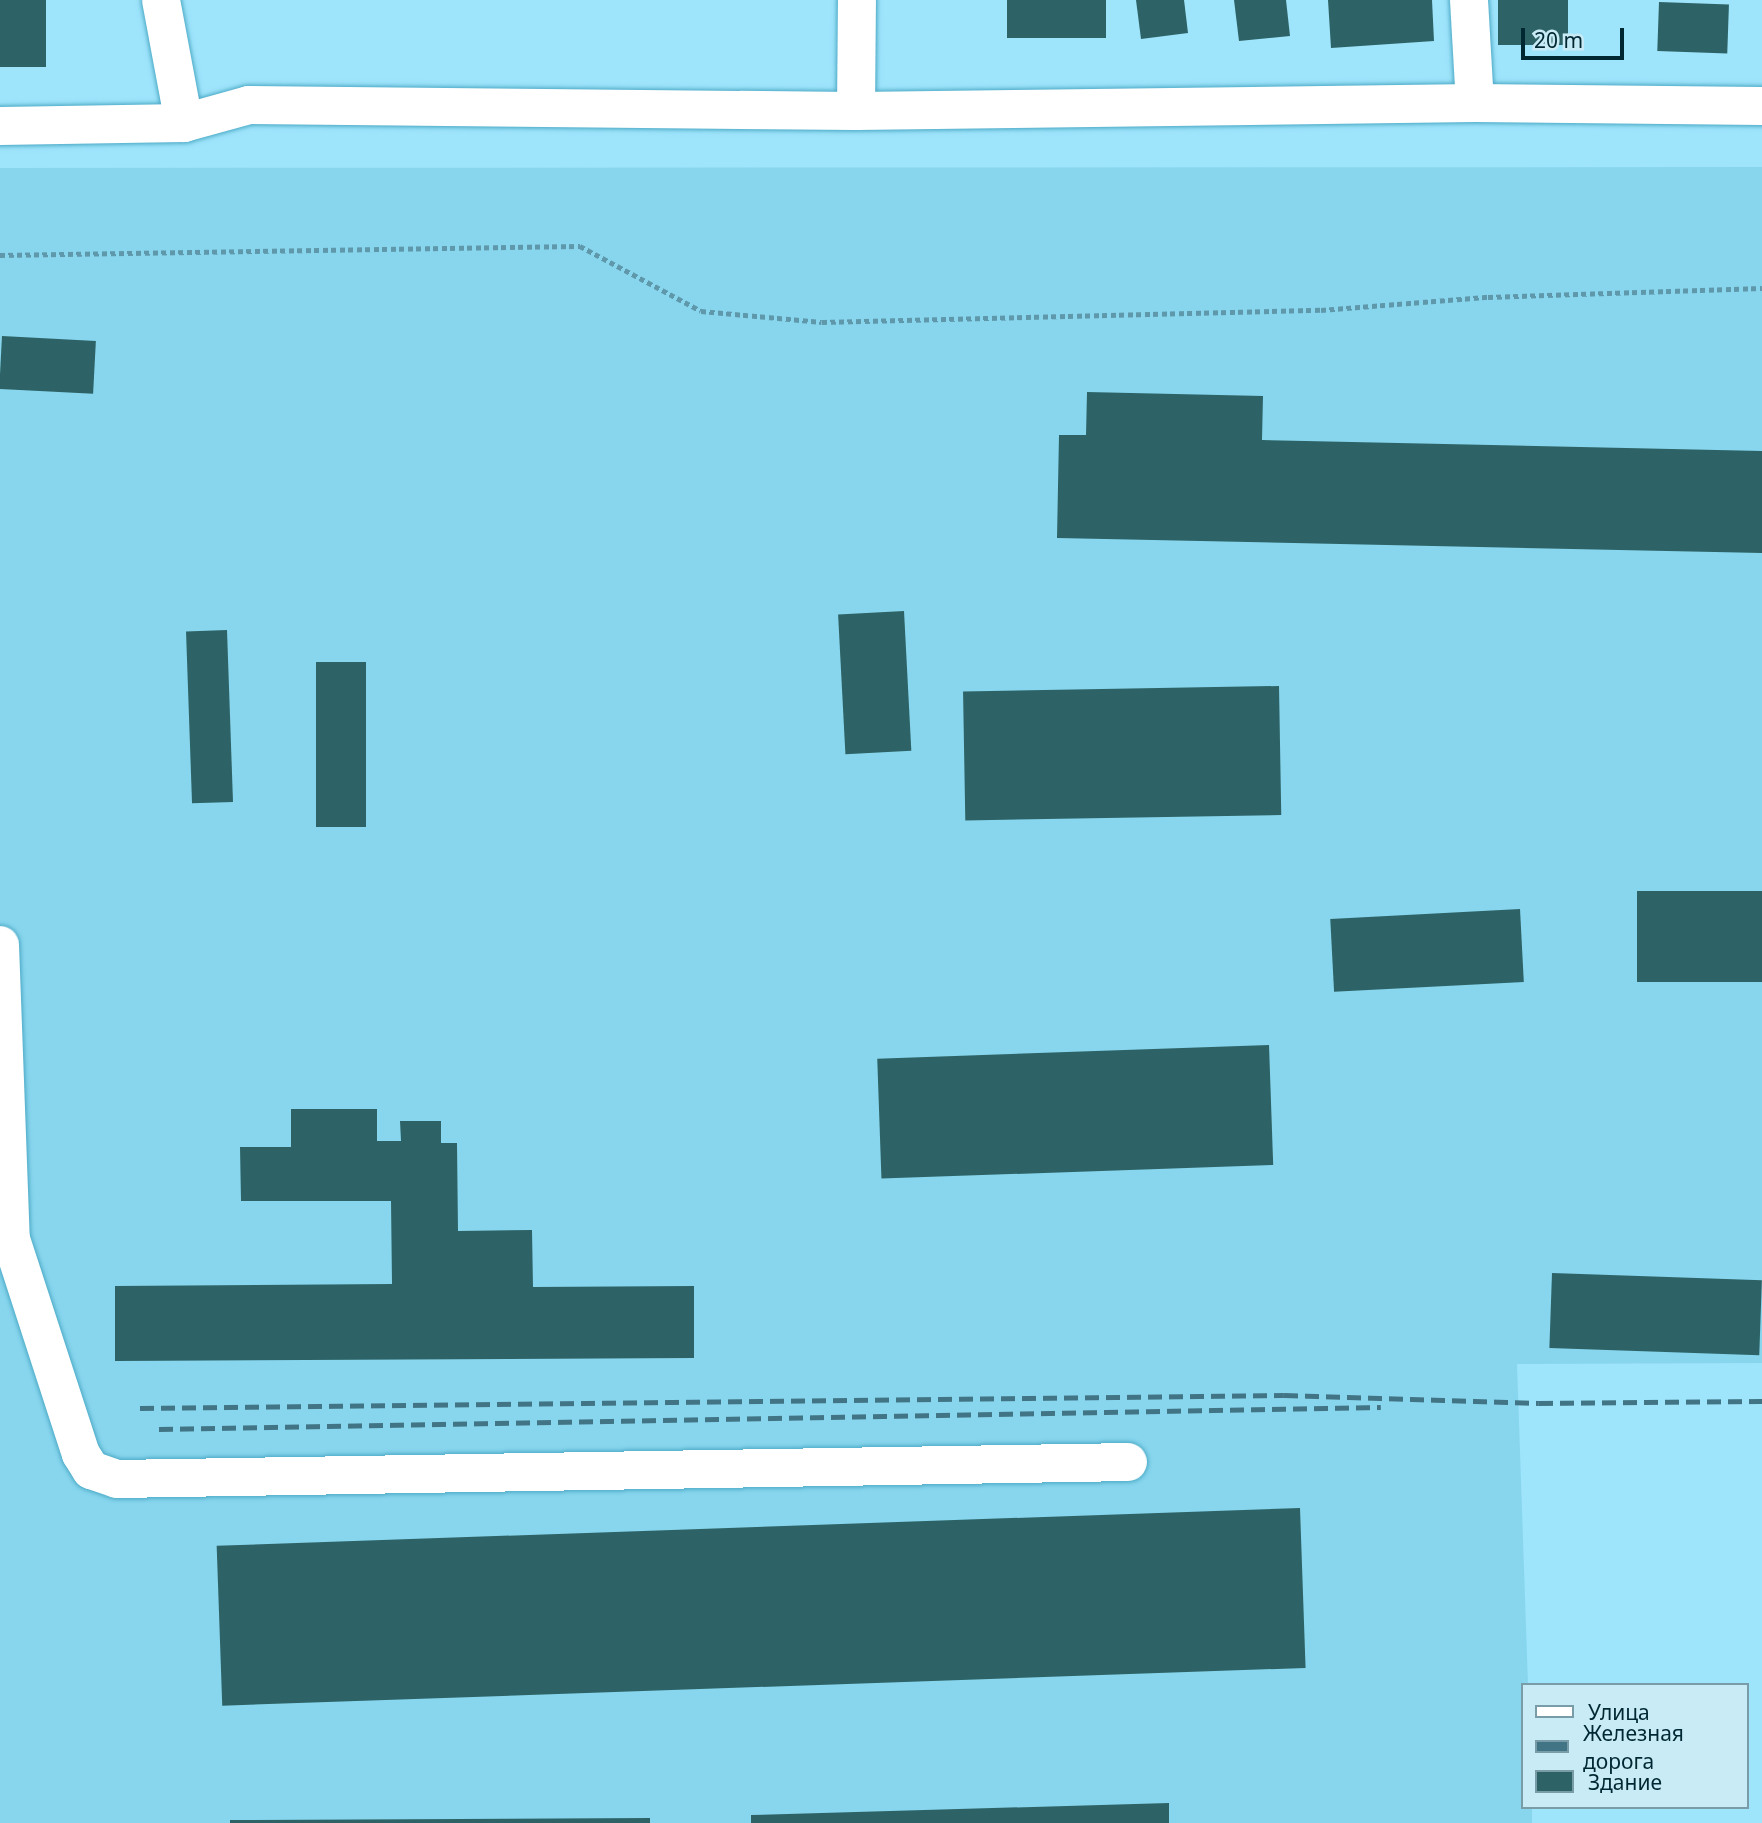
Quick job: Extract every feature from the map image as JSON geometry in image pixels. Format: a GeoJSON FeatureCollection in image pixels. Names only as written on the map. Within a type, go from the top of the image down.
{"type":"FeatureCollection","features":[{"type":"Feature","properties":{"kind":"street"},"geometry":{"type":"LineString","coordinates":[[161,0],[184,123]]}},
{"type":"Feature","properties":{"kind":"street"},"geometry":{"type":"LineString","coordinates":[[856,111],[857,0]]}},
{"type":"Feature","properties":{"kind":"street"},"geometry":{"type":"LineString","coordinates":[[1469,0],[1475,103]]}},
{"type":"Feature","properties":{"kind":"street"},"geometry":{"type":"LineString","coordinates":[[0,126],[184,123],[249,105],[856,111],[1475,103],[1762,106]]}},
{"type":"Feature","properties":{"kind":"street"},"geometry":{"type":"LineString","coordinates":[[0,945],[11,1239],[81,1454],[91,1470],[117,1479],[1128,1462]]}},
{"type":"Feature","properties":{"kind":"path"},"geometry":{"type":"LineString","coordinates":[[0,255],[580,246],[701,311],[822,322],[1321,310],[1488,297],[1762,288]]}},
{"type":"Feature","properties":{"kind":"shaded area"},"geometry":{"type":"Polygon","coordinates":[[[1762,167],[1762,1363],[1517,1364],[1528,1683],[1520,1683],[1520,1809],[1532,1809],[1532,1823],[0,1823],[0,168],[1762,167]]]}},
{"type":"Feature","properties":{"kind":"building"},"geometry":{"type":"Polygon","coordinates":[[[0,0],[46,0],[46,67],[0,67],[0,0]]]}},
{"type":"Feature","properties":{"kind":"building"},"geometry":{"type":"Polygon","coordinates":[[[1007,0],[1106,0],[1106,38],[1007,38],[1007,0]]]}},
{"type":"Feature","properties":{"kind":"building"},"geometry":{"type":"Polygon","coordinates":[[[1136,0],[1184,0],[1188,33],[1141,39],[1136,0]]]}},
{"type":"Feature","properties":{"kind":"building"},"geometry":{"type":"Polygon","coordinates":[[[1234,0],[1286,0],[1290,36],[1239,41],[1234,0]]]}},
{"type":"Feature","properties":{"kind":"building"},"geometry":{"type":"Polygon","coordinates":[[[1328,0],[1432,0],[1434,41],[1331,48],[1328,0]]]}},
{"type":"Feature","properties":{"kind":"building"},"geometry":{"type":"Polygon","coordinates":[[[1498,0],[1568,0],[1568,45],[1498,45],[1498,0]]]}},
{"type":"Feature","properties":{"kind":"building"},"geometry":{"type":"Polygon","coordinates":[[[1659,2],[1729,4],[1727,53],[1657,51],[1659,2]]]}},
{"type":"Feature","properties":{"kind":"building"},"geometry":{"type":"Polygon","coordinates":[[[2,336],[96,341],[93,394],[0,389],[2,336]]]}},
{"type":"Feature","properties":{"kind":"building"},"geometry":{"type":"Polygon","coordinates":[[[1087,392],[1263,396],[1262,440],[1762,451],[1762,553],[1057,538],[1059,435],[1086,435],[1087,392]]]}},
{"type":"Feature","properties":{"kind":"building"},"geometry":{"type":"Polygon","coordinates":[[[904,611],[911,751],[845,754],[838,614],[904,611]]]}},
{"type":"Feature","properties":{"kind":"building"},"geometry":{"type":"Polygon","coordinates":[[[227,630],[233,802],[192,803],[186,631],[227,630]]]}},
{"type":"Feature","properties":{"kind":"building"},"geometry":{"type":"Polygon","coordinates":[[[316,662],[366,662],[366,827],[316,827],[316,662]]]}},
{"type":"Feature","properties":{"kind":"building"},"geometry":{"type":"Polygon","coordinates":[[[1279,686],[1281,815],[965,820],[963,692],[1279,686]]]}},
{"type":"Feature","properties":{"kind":"building"},"geometry":{"type":"Polygon","coordinates":[[[1637,891],[1762,891],[1762,982],[1637,982],[1637,891]]]}},
{"type":"Feature","properties":{"kind":"building"},"geometry":{"type":"Polygon","coordinates":[[[1520,909],[1524,982],[1334,992],[1330,919],[1520,909]]]}},
{"type":"Feature","properties":{"kind":"building"},"geometry":{"type":"Polygon","coordinates":[[[1269,1045],[1273,1165],[881,1179],[877,1059],[1269,1045]]]}},
{"type":"Feature","properties":{"kind":"building"},"geometry":{"type":"Polygon","coordinates":[[[291,1109],[377,1109],[377,1141],[401,1141],[400,1121],[441,1121],[441,1143],[457,1143],[458,1231],[532,1230],[533,1287],[694,1286],[694,1358],[115,1361],[115,1286],[392,1284],[391,1201],[241,1201],[240,1147],[291,1147],[291,1109]]]}},
{"type":"Feature","properties":{"kind":"building"},"geometry":{"type":"Polygon","coordinates":[[[1552,1273],[1762,1280],[1759,1355],[1549,1348],[1552,1273]]]}},
{"type":"Feature","properties":{"kind":"building"},"geometry":{"type":"Polygon","coordinates":[[[1300,1508],[1306,1668],[222,1706],[217,1546],[1300,1508]]]}},
{"type":"Feature","properties":{"kind":"building"},"geometry":{"type":"Polygon","coordinates":[[[1169,1803],[1169,1823],[751,1823],[751,1815],[1169,1803]]]}},
{"type":"Feature","properties":{"kind":"building"},"geometry":{"type":"Polygon","coordinates":[[[650,1818],[650,1823],[230,1823],[230,1820],[650,1818]]]}},
{"type":"Feature","properties":{"kind":"railway"},"geometry":{"type":"LineString","coordinates":[[140,1408],[1284,1395],[1539,1403],[1762,1401]]}},
{"type":"Feature","properties":{"kind":"railway"},"geometry":{"type":"LineString","coordinates":[[159,1429],[1381,1407]]}}]}
